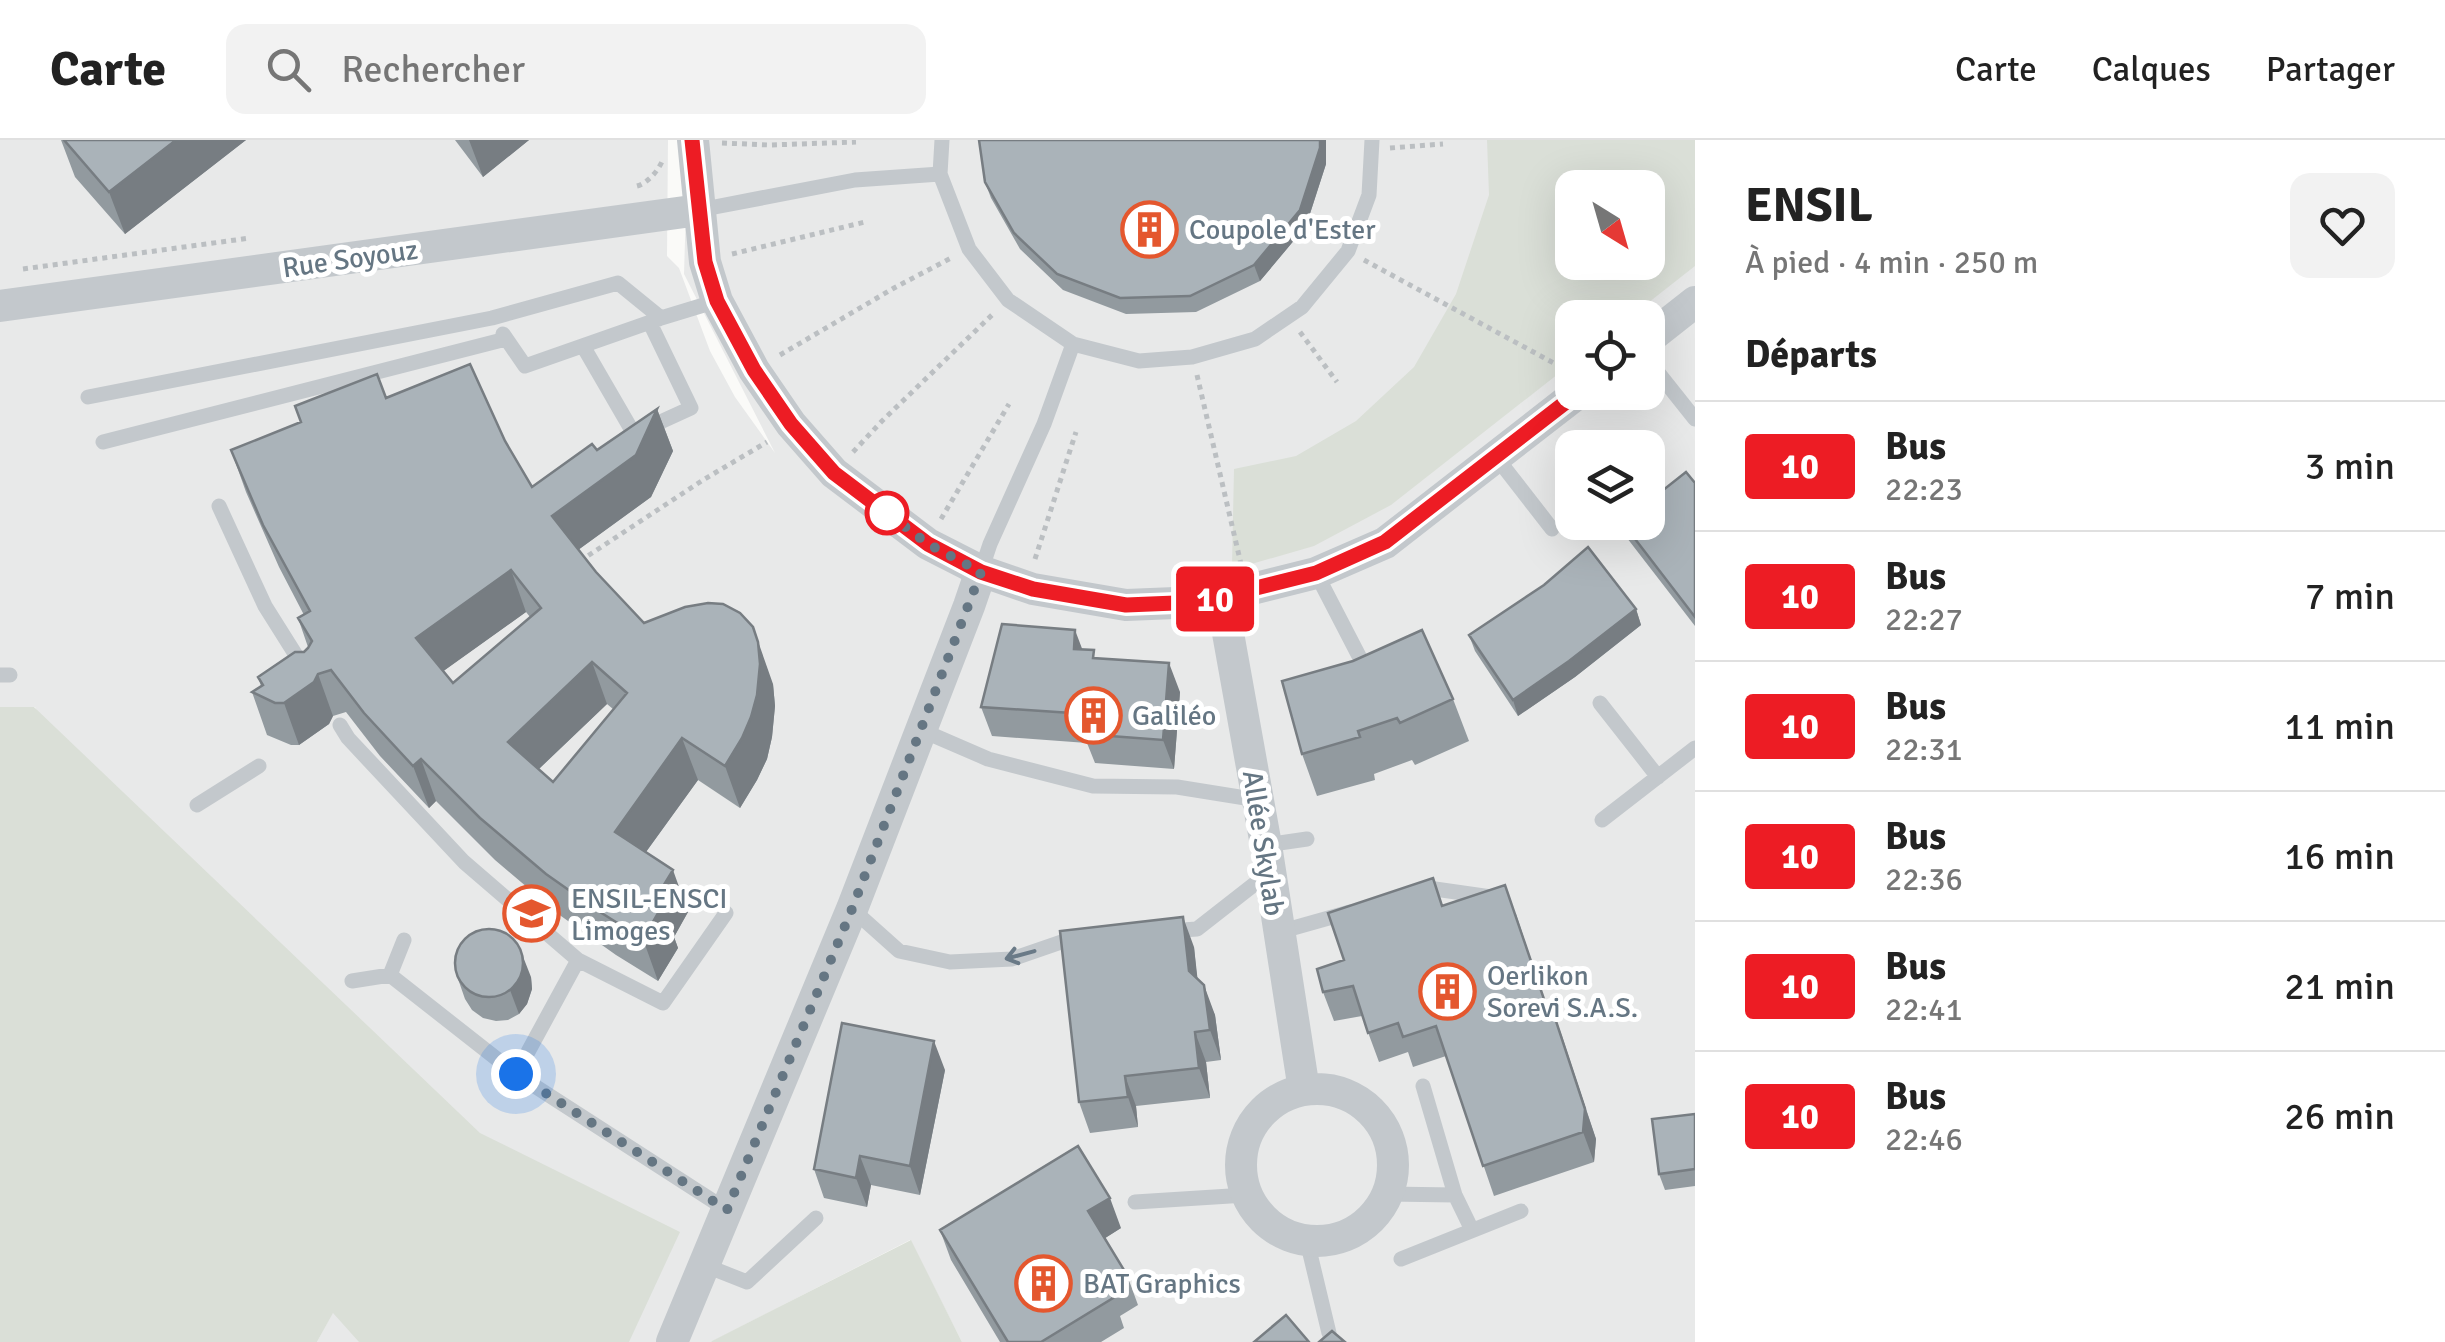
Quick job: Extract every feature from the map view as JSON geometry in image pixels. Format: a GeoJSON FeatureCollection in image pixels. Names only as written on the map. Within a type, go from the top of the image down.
{"type":"FeatureCollection","features":[{"type":"Feature","properties":{"kind":"street"},"geometry":{"type":"LineString","coordinates":[[683,147],[699,210],[705,262],[717,301],[754,370],[791,424],[834,473],[928,544],[981,572],[1033,589],[1126,605],[1200,602],[1316,573],[1385,542],[1556,410]]}},
{"type":"Feature","properties":{"kind":"street","name":"Rue Soyouz"},"geometry":{"type":"LineString","coordinates":[[2,302],[699,210]]}},
{"type":"Feature","properties":{"kind":"street"},"geometry":{"type":"LineString","coordinates":[[1665,326],[1695,302]]}},
{"type":"Feature","properties":{"kind":"street"},"geometry":{"type":"LineString","coordinates":[[672,1342],[852,909],[981,572]]}},
{"type":"Feature","properties":{"kind":"street","name":"Allée Skylab"},"geometry":{"type":"LineString","coordinates":[[1225,597],[1304,1090]]}},
{"type":"Feature","properties":{"kind":"street"},"geometry":{"type":"LineString","coordinates":[[1327,1089],[1369,1108],[1383,1126],[1392,1148],[1394,1172],[1388,1194],[1374,1215],[1355,1231],[1332,1240],[1307,1241],[1282,1234],[1261,1218],[1246,1196],[1240,1173],[1241,1150],[1249,1128],[1263,1110],[1282,1097],[1304,1090],[1327,1089]]}},
{"type":"Feature","properties":{"kind":"lane"},"geometry":{"type":"LineString","coordinates":[[942,140],[940,174],[969,248],[1008,300],[1074,344],[1139,361],[1192,357],[1255,338],[1302,307],[1348,251],[1369,195],[1372,145]]}},
{"type":"Feature","properties":{"kind":"lane"},"geometry":{"type":"LineString","coordinates":[[699,210],[855,180],[940,174]]}},
{"type":"Feature","properties":{"kind":"lane"},"geometry":{"type":"LineString","coordinates":[[88,397],[492,318],[618,283],[656,320],[691,408],[634,434],[583,346]]}},
{"type":"Feature","properties":{"kind":"lane"},"geometry":{"type":"LineString","coordinates":[[492,318],[525,366],[717,301]]}},
{"type":"Feature","properties":{"kind":"lane"},"geometry":{"type":"LineString","coordinates":[[103,442],[506,339]]}},
{"type":"Feature","properties":{"kind":"lane"},"geometry":{"type":"LineString","coordinates":[[981,572],[1074,344]]}},
{"type":"Feature","properties":{"kind":"lane"},"geometry":{"type":"LineString","coordinates":[[1665,381],[1695,419]]}},
{"type":"Feature","properties":{"kind":"lane"},"geometry":{"type":"LineString","coordinates":[[1496,457],[1552,530]]}},
{"type":"Feature","properties":{"kind":"lane"},"geometry":{"type":"LineString","coordinates":[[219,506],[265,606],[314,684]]}},
{"type":"Feature","properties":{"kind":"lane"},"geometry":{"type":"LineString","coordinates":[[1316,573],[1360,658]]}},
{"type":"Feature","properties":{"kind":"lane"},"geometry":{"type":"LineString","coordinates":[[1600,704],[1658,776]]}},
{"type":"Feature","properties":{"kind":"lane"},"geometry":{"type":"LineString","coordinates":[[340,725],[464,862],[578,960],[663,1003],[726,914]]}},
{"type":"Feature","properties":{"kind":"lane"},"geometry":{"type":"LineString","coordinates":[[921,730],[988,759],[1093,786],[1176,787],[1258,800]]}},
{"type":"Feature","properties":{"kind":"lane"},"geometry":{"type":"LineString","coordinates":[[1602,820],[1695,748]]}},
{"type":"Feature","properties":{"kind":"lane"},"geometry":{"type":"LineString","coordinates":[[198,805],[259,766]]}},
{"type":"Feature","properties":{"kind":"lane"},"geometry":{"type":"LineString","coordinates":[[1160,932],[1196,929],[1268,859],[1307,840]]}},
{"type":"Feature","properties":{"kind":"lane"},"geometry":{"type":"LineString","coordinates":[[1400,899],[1435,889],[1495,898]]}},
{"type":"Feature","properties":{"kind":"lane"},"geometry":{"type":"LineString","coordinates":[[1279,932],[1366,908]]}},
{"type":"Feature","properties":{"kind":"lane"},"geometry":{"type":"LineString","coordinates":[[852,909],[899,951],[950,962],[1012,959],[1070,938],[1088,937]]}},
{"type":"Feature","properties":{"kind":"lane"},"geometry":{"type":"LineString","coordinates":[[390,975],[404,940]]}},
{"type":"Feature","properties":{"kind":"lane"},"geometry":{"type":"LineString","coordinates":[[516,1074],[578,960]]}},
{"type":"Feature","properties":{"kind":"lane"},"geometry":{"type":"LineString","coordinates":[[352,981],[390,975],[516,1074],[727,1210]]}},
{"type":"Feature","properties":{"kind":"lane"},"geometry":{"type":"LineString","coordinates":[[1423,1086],[1454,1195],[1472,1230]]}},
{"type":"Feature","properties":{"kind":"lane"},"geometry":{"type":"LineString","coordinates":[[1388,1194],[1454,1195]]}},
{"type":"Feature","properties":{"kind":"lane"},"geometry":{"type":"LineString","coordinates":[[1135,1202],[1246,1196]]}},
{"type":"Feature","properties":{"kind":"lane"},"geometry":{"type":"LineString","coordinates":[[1402,1259],[1522,1211]]}},
{"type":"Feature","properties":{"kind":"lane"},"geometry":{"type":"LineString","coordinates":[[704,1265],[747,1282],[816,1218]]}},
{"type":"Feature","properties":{"kind":"lane"},"geometry":{"type":"LineString","coordinates":[[1307,1241],[1329,1334]]}},
{"type":"Feature","properties":{"kind":"path"},"geometry":{"type":"LineString","coordinates":[[622,188],[642,185],[683,147],[718,142],[856,142]]}},
{"type":"Feature","properties":{"kind":"path"},"geometry":{"type":"LineString","coordinates":[[1372,145],[1443,144]]}},
{"type":"Feature","properties":{"kind":"path"},"geometry":{"type":"LineString","coordinates":[[705,262],[865,222]]}},
{"type":"Feature","properties":{"kind":"path"},"geometry":{"type":"LineString","coordinates":[[18,270],[250,238]]}},
{"type":"Feature","properties":{"kind":"path"},"geometry":{"type":"LineString","coordinates":[[754,370],[969,248]]}},
{"type":"Feature","properties":{"kind":"path"},"geometry":{"type":"LineString","coordinates":[[1348,251],[1555,364]]}},
{"type":"Feature","properties":{"kind":"path"},"geometry":{"type":"LineString","coordinates":[[834,473],[882,421],[1008,300]]}},
{"type":"Feature","properties":{"kind":"path"},"geometry":{"type":"LineString","coordinates":[[1288,316],[1337,382]]}},
{"type":"Feature","properties":{"kind":"path"},"geometry":{"type":"LineString","coordinates":[[1192,357],[1242,567]]}},
{"type":"Feature","properties":{"kind":"path"},"geometry":{"type":"LineString","coordinates":[[939,522],[1009,404]]}},
{"type":"Feature","properties":{"kind":"path"},"geometry":{"type":"LineString","coordinates":[[1034,562],[1076,432]]}},
{"type":"Feature","properties":{"kind":"path"},"geometry":{"type":"LineString","coordinates":[[572,566],[767,442]]}},
{"type":"Feature","properties":{"kind":"shaded area"},"geometry":{"type":"Polygon","coordinates":[[[0,140],[668,140],[667,256],[679,268],[710,351],[735,397],[775,453],[684,274],[688,140],[1695,140],[1695,1342],[962,1342],[910,1240],[711,1342],[317,1342],[333,1312],[35,707],[0,707],[0,140]]]}},
{"type":"Feature","properties":{"kind":"shaded area"},"geometry":{"type":"Polygon","coordinates":[[[1487,140],[1695,140],[1695,266],[1652,300],[1555,300],[1555,376],[1391,505],[1314,546],[1241,567],[1232,566],[1234,469],[1296,456],[1356,421],[1414,367],[1456,294],[1489,195],[1487,140]]]}},
{"type":"Feature","properties":{"kind":"shaded area"},"geometry":{"type":"Polygon","coordinates":[[[0,707],[34,707],[480,1133],[680,1232],[629,1342],[359,1342],[333,1313],[317,1342],[0,1342],[0,707]]]}},
{"type":"Feature","properties":{"kind":"shaded area"},"geometry":{"type":"Polygon","coordinates":[[[911,1240],[962,1342],[711,1342],[712,1341],[911,1240]]]}},
{"type":"Feature","properties":{"kind":"building"},"geometry":{"type":"Polygon","coordinates":[[[64,140],[176,140],[109,192],[64,140]]]}},
{"type":"Feature","properties":{"kind":"building","name":"Coupole d'Ester"},"geometry":{"type":"Polygon","coordinates":[[[979,140],[1320,140],[1320,148],[1300,210],[1254,265],[1190,296],[1120,298],[1057,274],[1014,233],[985,182],[979,140]]]}},
{"type":"Feature","properties":{"kind":"building"},"geometry":{"type":"Polygon","coordinates":[[[470,364],[505,441],[532,487],[592,444],[597,450],[657,409],[636,455],[552,516],[596,572],[644,623],[685,607],[723,604],[740,613],[753,627],[760,664],[751,717],[725,766],[682,738],[615,832],[673,870],[654,901],[662,906],[643,939],[546,874],[480,818],[421,759],[413,766],[331,670],[318,674],[314,682],[284,703],[252,692],[263,685],[258,677],[295,652],[308,648],[312,641],[298,618],[310,611],[263,525],[231,450],[301,422],[295,406],[377,374],[386,398],[470,364]],[[511,570],[416,638],[453,683],[541,608],[511,570]],[[592,662],[508,742],[553,782],[627,693],[592,662]]]}},
{"type":"Feature","properties":{"kind":"building"},"geometry":{"type":"Polygon","coordinates":[[[1686,472],[1695,483],[1695,617],[1636,540],[1665,540],[1665,489],[1686,472]]]}},
{"type":"Feature","properties":{"kind":"building"},"geometry":{"type":"Polygon","coordinates":[[[1588,547],[1636,609],[1513,700],[1469,635],[1544,585],[1588,547]]]}},
{"type":"Feature","properties":{"kind":"building"},"geometry":{"type":"Polygon","coordinates":[[[1002,624],[1075,630],[1074,649],[1094,650],[1093,658],[1169,663],[1163,740],[1084,734],[1086,714],[981,707],[1002,624]]]}},
{"type":"Feature","properties":{"kind":"building"},"geometry":{"type":"Polygon","coordinates":[[[1422,630],[1453,699],[1400,723],[1397,718],[1358,731],[1360,737],[1302,754],[1282,681],[1353,661],[1422,630]]]}},
{"type":"Feature","properties":{"kind":"building"},"geometry":{"type":"Polygon","coordinates":[[[1433,878],[1442,906],[1505,885],[1585,1109],[1583,1132],[1483,1166],[1436,1026],[1403,1037],[1398,1023],[1368,1033],[1353,986],[1323,992],[1317,969],[1344,960],[1328,913],[1433,878]]]}},
{"type":"Feature","properties":{"kind":"building"},"geometry":{"type":"Polygon","coordinates":[[[1183,917],[1189,971],[1204,985],[1210,1030],[1195,1032],[1199,1068],[1125,1076],[1128,1097],[1079,1102],[1060,931],[1183,917]]]}},
{"type":"Feature","properties":{"kind":"building"},"geometry":{"type":"Polygon","coordinates":[[[489,929],[502,931],[513,939],[521,950],[521,976],[513,987],[502,995],[489,997],[476,995],[465,987],[457,976],[455,963],[457,950],[465,939],[476,931],[489,929]]]}},
{"type":"Feature","properties":{"kind":"building"},"geometry":{"type":"Polygon","coordinates":[[[842,1023],[934,1041],[910,1166],[860,1156],[856,1178],[814,1169],[842,1023]]]}},
{"type":"Feature","properties":{"kind":"building"},"geometry":{"type":"Polygon","coordinates":[[[1695,1114],[1695,1169],[1659,1174],[1652,1119],[1695,1114]]]}},
{"type":"Feature","properties":{"kind":"building","name":"BAT Graphics"},"geometry":{"type":"Polygon","coordinates":[[[1078,1146],[1110,1198],[1088,1211],[1127,1275],[1107,1288],[1113,1298],[1041,1342],[1008,1342],[940,1230],[1078,1146]]]}},
{"type":"Feature","properties":{"kind":"building"},"geometry":{"type":"Polygon","coordinates":[[[1286,1315],[1309,1342],[1254,1342],[1286,1315]]]}},
{"type":"Feature","properties":{"kind":"building"},"geometry":{"type":"Polygon","coordinates":[[[1332,1331],[1345,1342],[1319,1342],[1332,1331]]]}},
{"type":"Feature","properties":{"kind":"bus line","name":"10"},"geometry":{"type":"LineString","coordinates":[[692,140],[705,262],[717,301],[754,370],[791,424],[834,473],[928,544],[981,572],[1033,589],[1126,605],[1200,602],[1316,573],[1385,542],[1556,410]]}},
{"type":"Feature","properties":{"kind":"place","name":"Coupole d'Ester"},"geometry":{"type":"Point","coordinates":[1150,229]}},
{"type":"Feature","properties":{"kind":"place","name":"Galiléo"},"geometry":{"type":"Point","coordinates":[1093,715]}},
{"type":"Feature","properties":{"kind":"place","name":"ENSIL-ENSCI Limoges"},"geometry":{"type":"Point","coordinates":[532,914]}},
{"type":"Feature","properties":{"kind":"place","name":"Oerlikon Sorevi S.A.S."},"geometry":{"type":"Point","coordinates":[1448,991]}},
{"type":"Feature","properties":{"kind":"place","name":"BAT Graphics"},"geometry":{"type":"Point","coordinates":[1044,1283]}},
{"type":"Feature","properties":{"kind":"route"},"geometry":{"type":"LineString","coordinates":[[516,1074],[727,1210],[852,909],[981,572],[928,544],[880,508],[887,513]]}}]}
